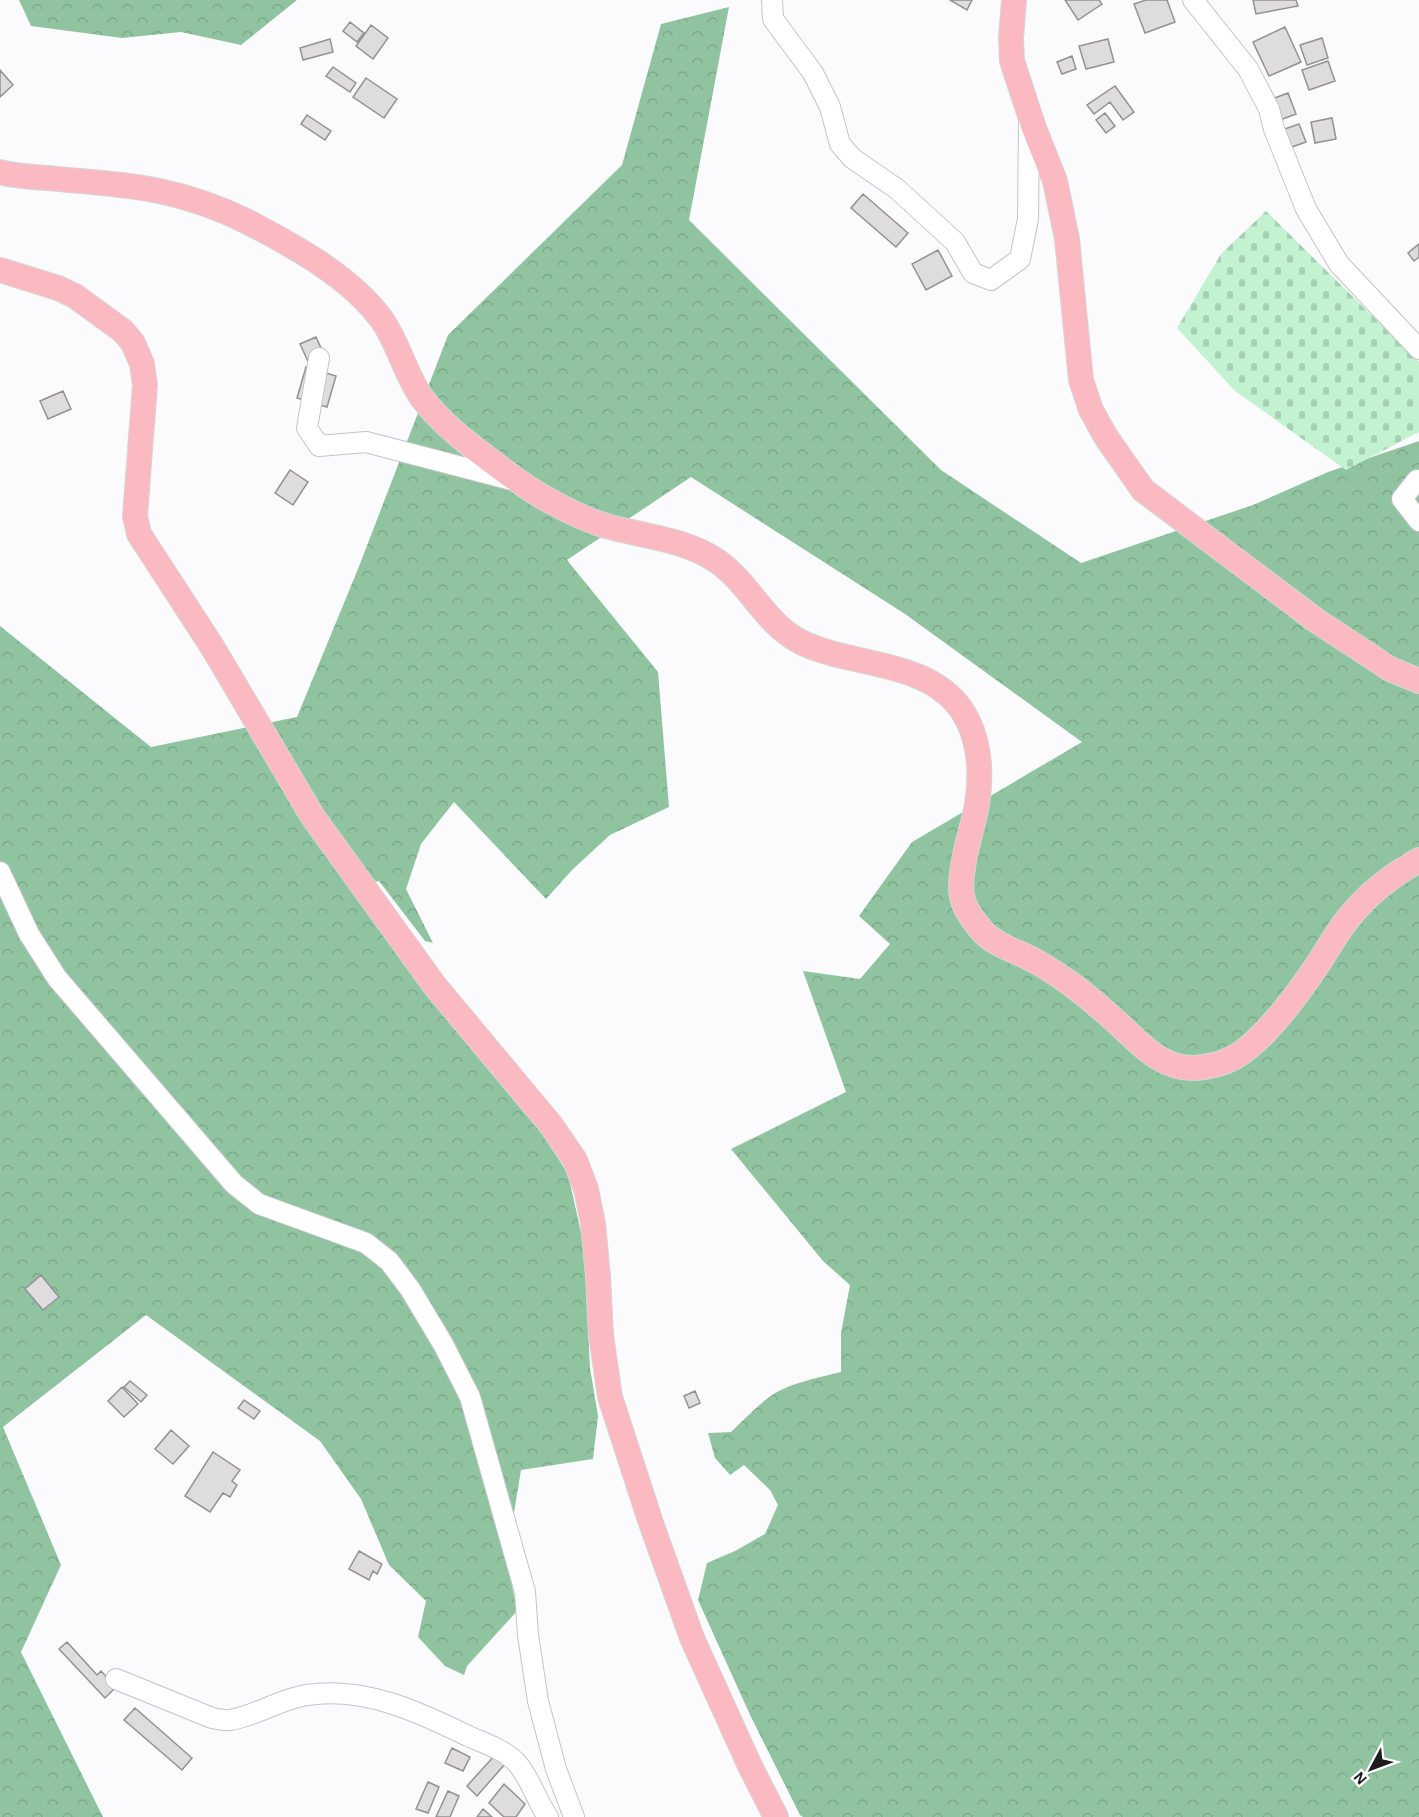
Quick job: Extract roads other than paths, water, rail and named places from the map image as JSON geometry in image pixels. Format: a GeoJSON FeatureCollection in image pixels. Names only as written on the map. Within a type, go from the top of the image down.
{"type":"FeatureCollection","features":[{"type":"Feature","properties":{"kind":"main road"},"geometry":{"type":"LineString","coordinates":[[1014,0],[1012,61],[1055,181],[1067,238],[1081,380],[1091,410],[1143,490],[1314,620],[1390,669],[1419,681]]}},
{"type":"Feature","properties":{"kind":"main road"},"geometry":{"type":"LineString","coordinates":[[0,172],[23,178],[138,186],[192,198],[248,222],[334,274],[363,298],[383,322],[422,398],[446,425],[520,482],[551,501],[599,524],[676,543],[717,561],[740,581],[776,625],[795,639],[815,648],[904,671],[928,681],[960,707],[970,726],[978,753],[977,808],[961,877],[962,898],[971,917],[987,936],[1067,981],[1124,1029],[1145,1050],[1167,1063],[1192,1068],[1215,1065],[1234,1058],[1268,1028],[1309,978],[1324,952],[1363,902],[1381,884],[1419,860]]}},
{"type":"Feature","properties":{"kind":"main road"},"geometry":{"type":"LineString","coordinates":[[0,270],[58,288],[75,296],[123,331],[133,343],[142,364],[146,385],[135,516],[139,534],[213,648],[313,817],[435,986],[551,1125],[575,1160],[586,1190],[593,1222],[601,1335],[610,1397],[692,1638],[750,1766],[776,1817]]}},
{"type":"Feature","properties":{"kind":"street"},"geometry":{"type":"LineString","coordinates":[[772,0],[773,19],[813,73],[830,107],[840,144],[852,158],[897,189],[955,242],[973,273],[991,280],[1020,259],[1028,219],[1029,113]]}},
{"type":"Feature","properties":{"kind":"street"},"geometry":{"type":"LineString","coordinates":[[1193,0],[1248,69],[1269,109],[1274,129],[1306,209],[1339,264],[1419,349]]}},
{"type":"Feature","properties":{"kind":"street"},"geometry":{"type":"LineString","coordinates":[[319,358],[307,428],[319,446],[366,442],[520,482]]}},
{"type":"Feature","properties":{"kind":"street"},"geometry":{"type":"LineString","coordinates":[[1419,481],[1417,480],[1402,499],[1419,521]]}},
{"type":"Feature","properties":{"kind":"street"},"geometry":{"type":"LineString","coordinates":[[0,872],[29,934],[57,978],[234,1184],[259,1204],[366,1243],[389,1261],[410,1288],[443,1344],[470,1397],[525,1592],[528,1635],[538,1701],[556,1769],[574,1817]]}},
{"type":"Feature","properties":{"kind":"street"},"geometry":{"type":"LineString","coordinates":[[116,1679],[212,1718],[228,1721],[291,1699],[328,1693],[362,1697],[412,1709],[501,1751],[516,1762],[525,1775],[540,1807],[548,1817]]}}]}
